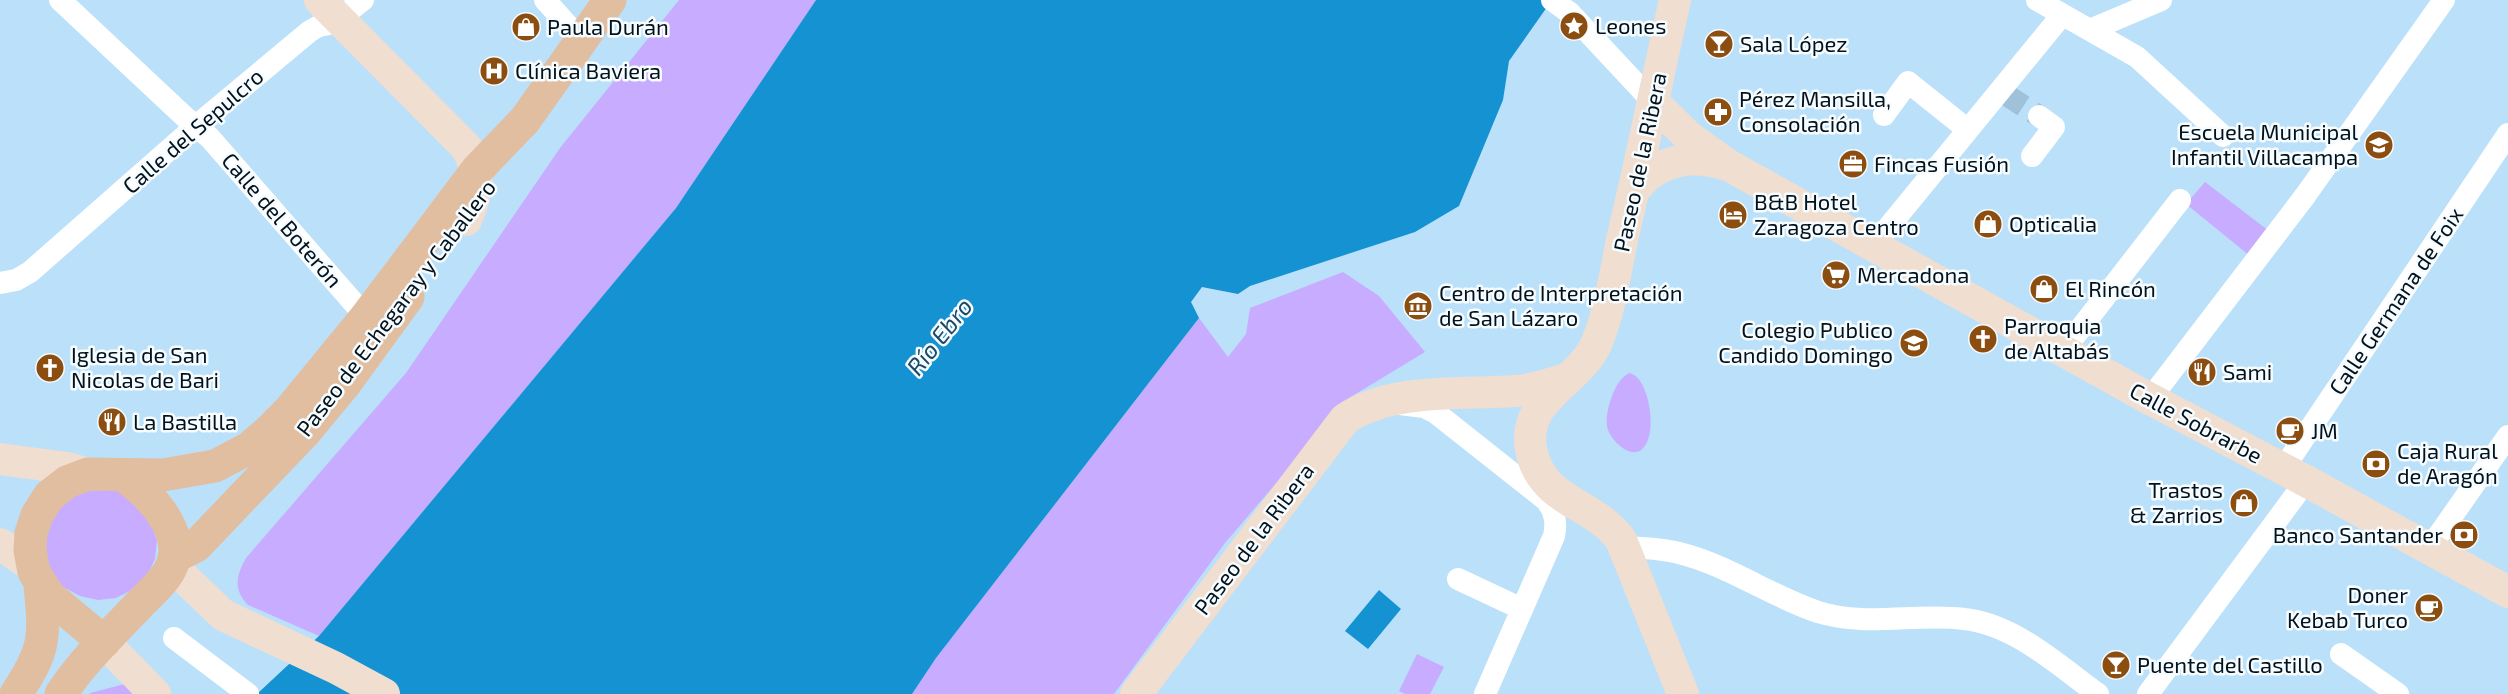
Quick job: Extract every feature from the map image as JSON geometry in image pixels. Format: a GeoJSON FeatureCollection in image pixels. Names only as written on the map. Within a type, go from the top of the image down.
{"type":"FeatureCollection","features":[{"type":"Feature","properties":{"kind":"main road","name":"Paseo de Echegaray y Caballero"},"geometry":{"type":"LineString","coordinates":[[173,561],[203,540],[305,432],[344,386],[483,197],[525,120],[610,0]]}},
{"type":"Feature","properties":{"kind":"main road","name":"Paseo de la Ribera"},"geometry":{"type":"LineString","coordinates":[[1136,694],[1345,419],[1367,406],[1438,393],[1518,391],[1567,379],[1584,363],[1597,343],[1635,189],[1675,0]]}},
{"type":"Feature","properties":{"kind":"main road"},"geometry":{"type":"LineString","coordinates":[[329,10],[456,136],[470,153],[477,170],[477,193],[466,220]]}},
{"type":"Feature","properties":{"kind":"main road","name":"Calle Sobrarbe"},"geometry":{"type":"LineString","coordinates":[[1653,102],[1689,137],[1728,165],[2062,351],[2508,592]]}},
{"type":"Feature","properties":{"kind":"main road","name":"Paseo de Echegaray y Caballero"},"geometry":{"type":"LineString","coordinates":[[122,475],[197,470],[232,459],[249,448],[289,411],[366,317],[477,170],[525,120]]}},
{"type":"Feature","properties":{"kind":"main road","name":"Calle Sobrarbe"},"geometry":{"type":"LineString","coordinates":[[1635,189],[1647,176],[1675,160],[1700,159],[1728,165]]}},
{"type":"Feature","properties":{"kind":"main road"},"geometry":{"type":"LineString","coordinates":[[1567,379],[1552,392],[1538,411],[1533,423],[1532,452],[1540,474],[1546,483],[1566,499],[1604,522],[1617,534],[1625,547],[1683,694]]}},
{"type":"Feature","properties":{"kind":"main road"},"geometry":{"type":"LineString","coordinates":[[0,459],[68,468],[88,474],[122,475],[144,490],[160,510],[172,536],[173,561],[163,579],[104,642],[61,694]]}},
{"type":"Feature","properties":{"kind":"main road"},"geometry":{"type":"LineString","coordinates":[[16,694],[33,666],[43,640],[44,626],[31,533],[37,514],[49,496],[67,482],[88,474]]}},
{"type":"Feature","properties":{"kind":"main road"},"geometry":{"type":"LineString","coordinates":[[0,544],[36,576],[59,605],[104,642],[155,694]]}},
{"type":"Feature","properties":{"kind":"main road"},"geometry":{"type":"LineString","coordinates":[[173,561],[224,615],[336,668],[384,694]]}},
{"type":"Feature","properties":{"kind":"street","name":"Calle del Boterón"},"geometry":{"type":"LineString","coordinates":[[60,0],[218,147],[366,317]]}},
{"type":"Feature","properties":{"kind":"street","name":"Calle del Sepulcro"},"geometry":{"type":"LineString","coordinates":[[0,284],[15,280],[30,272],[196,126],[310,31],[329,10],[363,0]]}},
{"type":"Feature","properties":{"kind":"street"},"geometry":{"type":"LineString","coordinates":[[545,0],[581,40]]}},
{"type":"Feature","properties":{"kind":"street"},"geometry":{"type":"LineString","coordinates":[[1552,0],[1570,13],[1653,102]]}},
{"type":"Feature","properties":{"kind":"street"},"geometry":{"type":"LineString","coordinates":[[1668,33],[1692,0]]}},
{"type":"Feature","properties":{"kind":"street"},"geometry":{"type":"LineString","coordinates":[[2037,0],[2138,57],[2223,136]]}},
{"type":"Feature","properties":{"kind":"street"},"geometry":{"type":"LineString","coordinates":[[2091,30],[2161,0]]}},
{"type":"Feature","properties":{"kind":"street"},"geometry":{"type":"LineString","coordinates":[[2150,399],[2305,196],[2444,0]]}},
{"type":"Feature","properties":{"kind":"street"},"geometry":{"type":"LineString","coordinates":[[1882,235],[1968,130],[2003,92],[2062,15]]}},
{"type":"Feature","properties":{"kind":"street"},"geometry":{"type":"LineString","coordinates":[[1884,115],[1908,82],[1968,130]]}},
{"type":"Feature","properties":{"kind":"street"},"geometry":{"type":"LineString","coordinates":[[2032,156],[2051,121]]}},
{"type":"Feature","properties":{"kind":"street","name":"Calle Germana de Foix"},"geometry":{"type":"LineString","coordinates":[[2148,694],[2295,475],[2508,134]]}},
{"type":"Feature","properties":{"kind":"street"},"geometry":{"type":"LineString","coordinates":[[2062,351],[2180,200]]}},
{"type":"Feature","properties":{"kind":"street","name":"Paseo de la Ribera"},"geometry":{"type":"LineString","coordinates":[[1386,402],[1424,408],[1452,425],[1545,500],[1554,512],[1556,527],[1554,536]]}},
{"type":"Feature","properties":{"kind":"street"},"geometry":{"type":"LineString","coordinates":[[2429,549],[2508,436]]}},
{"type":"Feature","properties":{"kind":"street"},"geometry":{"type":"LineString","coordinates":[[1485,694],[1554,536],[1576,524],[1604,522]]}},
{"type":"Feature","properties":{"kind":"street"},"geometry":{"type":"LineString","coordinates":[[1625,547],[1652,548],[1684,554],[1730,572],[1794,603],[1844,618],[1877,620],[1963,618],[1988,623],[2012,634],[2098,694]]}},
{"type":"Feature","properties":{"kind":"street"},"geometry":{"type":"LineString","coordinates":[[1458,579],[1522,609]]}},
{"type":"Feature","properties":{"kind":"street"},"geometry":{"type":"LineString","coordinates":[[174,638],[248,694]]}},
{"type":"Feature","properties":{"kind":"street"},"geometry":{"type":"LineString","coordinates":[[2341,654],[2398,694]]}},
{"type":"Feature","properties":{"kind":"shaded area"},"geometry":{"type":"Polygon","coordinates":[[[679,0],[816,0],[676,208],[319,636],[248,605],[238,588],[238,577],[246,558],[406,373],[560,148],[679,0]]]}},
{"type":"Feature","properties":{"kind":"shaded area"},"geometry":{"type":"Polygon","coordinates":[[[2205,182],[2269,231],[2250,256],[2186,204],[2205,182]]]}},
{"type":"Feature","properties":{"kind":"shaded area"},"geometry":{"type":"Polygon","coordinates":[[[1343,272],[1379,296],[1425,352],[1349,398],[1225,543],[1114,694],[912,694],[936,658],[1199,318],[1228,357],[1246,334],[1250,308],[1343,272]]]}},
{"type":"Feature","properties":{"kind":"shaded area"},"geometry":{"type":"Polygon","coordinates":[[[1630,373],[1638,378],[1644,387],[1650,413],[1648,439],[1644,448],[1636,452],[1631,452],[1617,443],[1610,435],[1607,426],[1612,396],[1620,381],[1630,373]]]}},
{"type":"Feature","properties":{"kind":"shaded area"},"geometry":{"type":"Polygon","coordinates":[[[112,487],[144,506],[157,540],[155,559],[147,576],[134,589],[116,598],[98,600],[80,596],[63,587],[51,572],[45,555],[49,518],[75,491],[112,487]]]}},
{"type":"Feature","properties":{"kind":"shaded area"},"geometry":{"type":"Polygon","coordinates":[[[1417,654],[1444,667],[1430,694],[1405,694],[1399,691],[1417,654]]]}},
{"type":"Feature","properties":{"kind":"shaded area"},"geometry":{"type":"Polygon","coordinates":[[[125,684],[133,694],[90,694],[90,693],[125,684]]]}},
{"type":"Feature","properties":{"kind":"water","name":"Río Ebro"},"geometry":{"type":"Polygon","coordinates":[[[816,0],[1552,0],[1509,61],[1503,100],[1459,206],[1415,232],[1250,286],[1238,294],[1202,287],[1191,302],[1199,318],[936,658],[912,694],[257,694],[319,636],[676,208],[816,0]]]}},
{"type":"Feature","properties":{"kind":"water"},"geometry":{"type":"Polygon","coordinates":[[[1379,590],[1401,609],[1368,649],[1345,631],[1379,590]]]}},
{"type":"Feature","properties":{"kind":"tunnel"},"geometry":{"type":"LineString","coordinates":[[2005,94],[2039,116]]}},
{"type":"Feature","properties":{"kind":"place","name":"Leones"},"geometry":{"type":"Point","coordinates":[1574,26]}},
{"type":"Feature","properties":{"kind":"place","name":"Paula Durán"},"geometry":{"type":"Point","coordinates":[526,27]}},
{"type":"Feature","properties":{"kind":"place","name":"Sala López"},"geometry":{"type":"Point","coordinates":[1719,44]}},
{"type":"Feature","properties":{"kind":"place","name":"Clínica Baviera"},"geometry":{"type":"Point","coordinates":[494,71]}},
{"type":"Feature","properties":{"kind":"place","name":"Pérez Mansilla, Consolación"},"geometry":{"type":"Point","coordinates":[1718,112]}},
{"type":"Feature","properties":{"kind":"place","name":"Escuela Municipal Infantil Villacampa"},"geometry":{"type":"Point","coordinates":[2379,145]}},
{"type":"Feature","properties":{"kind":"place","name":"Fincas Fusión"},"geometry":{"type":"Point","coordinates":[1853,164]}},
{"type":"Feature","properties":{"kind":"place","name":"B&B Hotel Zaragoza Centro"},"geometry":{"type":"Point","coordinates":[1733,215]}},
{"type":"Feature","properties":{"kind":"place","name":"Opticalia"},"geometry":{"type":"Point","coordinates":[1988,224]}},
{"type":"Feature","properties":{"kind":"place","name":"Mercadona"},"geometry":{"type":"Point","coordinates":[1836,275]}},
{"type":"Feature","properties":{"kind":"place","name":"El Rincón"},"geometry":{"type":"Point","coordinates":[2044,289]}},
{"type":"Feature","properties":{"kind":"place","name":"Centro de Interpretación de San Lázaro"},"geometry":{"type":"Point","coordinates":[1418,306]}},
{"type":"Feature","properties":{"kind":"place","name":"Parroquia de Altabás"},"geometry":{"type":"Point","coordinates":[1983,339]}},
{"type":"Feature","properties":{"kind":"place","name":"Colegio Publico Candido Domingo"},"geometry":{"type":"Point","coordinates":[1914,343]}},
{"type":"Feature","properties":{"kind":"place","name":"Iglesia de San Nicolas de Bari"},"geometry":{"type":"Point","coordinates":[50,368]}},
{"type":"Feature","properties":{"kind":"place","name":"Sami"},"geometry":{"type":"Point","coordinates":[2202,372]}},
{"type":"Feature","properties":{"kind":"place","name":"La Bastilla"},"geometry":{"type":"Point","coordinates":[112,422]}},
{"type":"Feature","properties":{"kind":"place","name":"JM"},"geometry":{"type":"Point","coordinates":[2290,431]}},
{"type":"Feature","properties":{"kind":"place","name":"Caja Rural de Aragón"},"geometry":{"type":"Point","coordinates":[2376,464]}},
{"type":"Feature","properties":{"kind":"place","name":"Trastos & Zarrios"},"geometry":{"type":"Point","coordinates":[2244,503]}},
{"type":"Feature","properties":{"kind":"place","name":"Banco Santander"},"geometry":{"type":"Point","coordinates":[2464,535]}},
{"type":"Feature","properties":{"kind":"place","name":"Doner Kebab Turco"},"geometry":{"type":"Point","coordinates":[2429,608]}},
{"type":"Feature","properties":{"kind":"place","name":"Puente del Castillo"},"geometry":{"type":"Point","coordinates":[2116,665]}}]}
